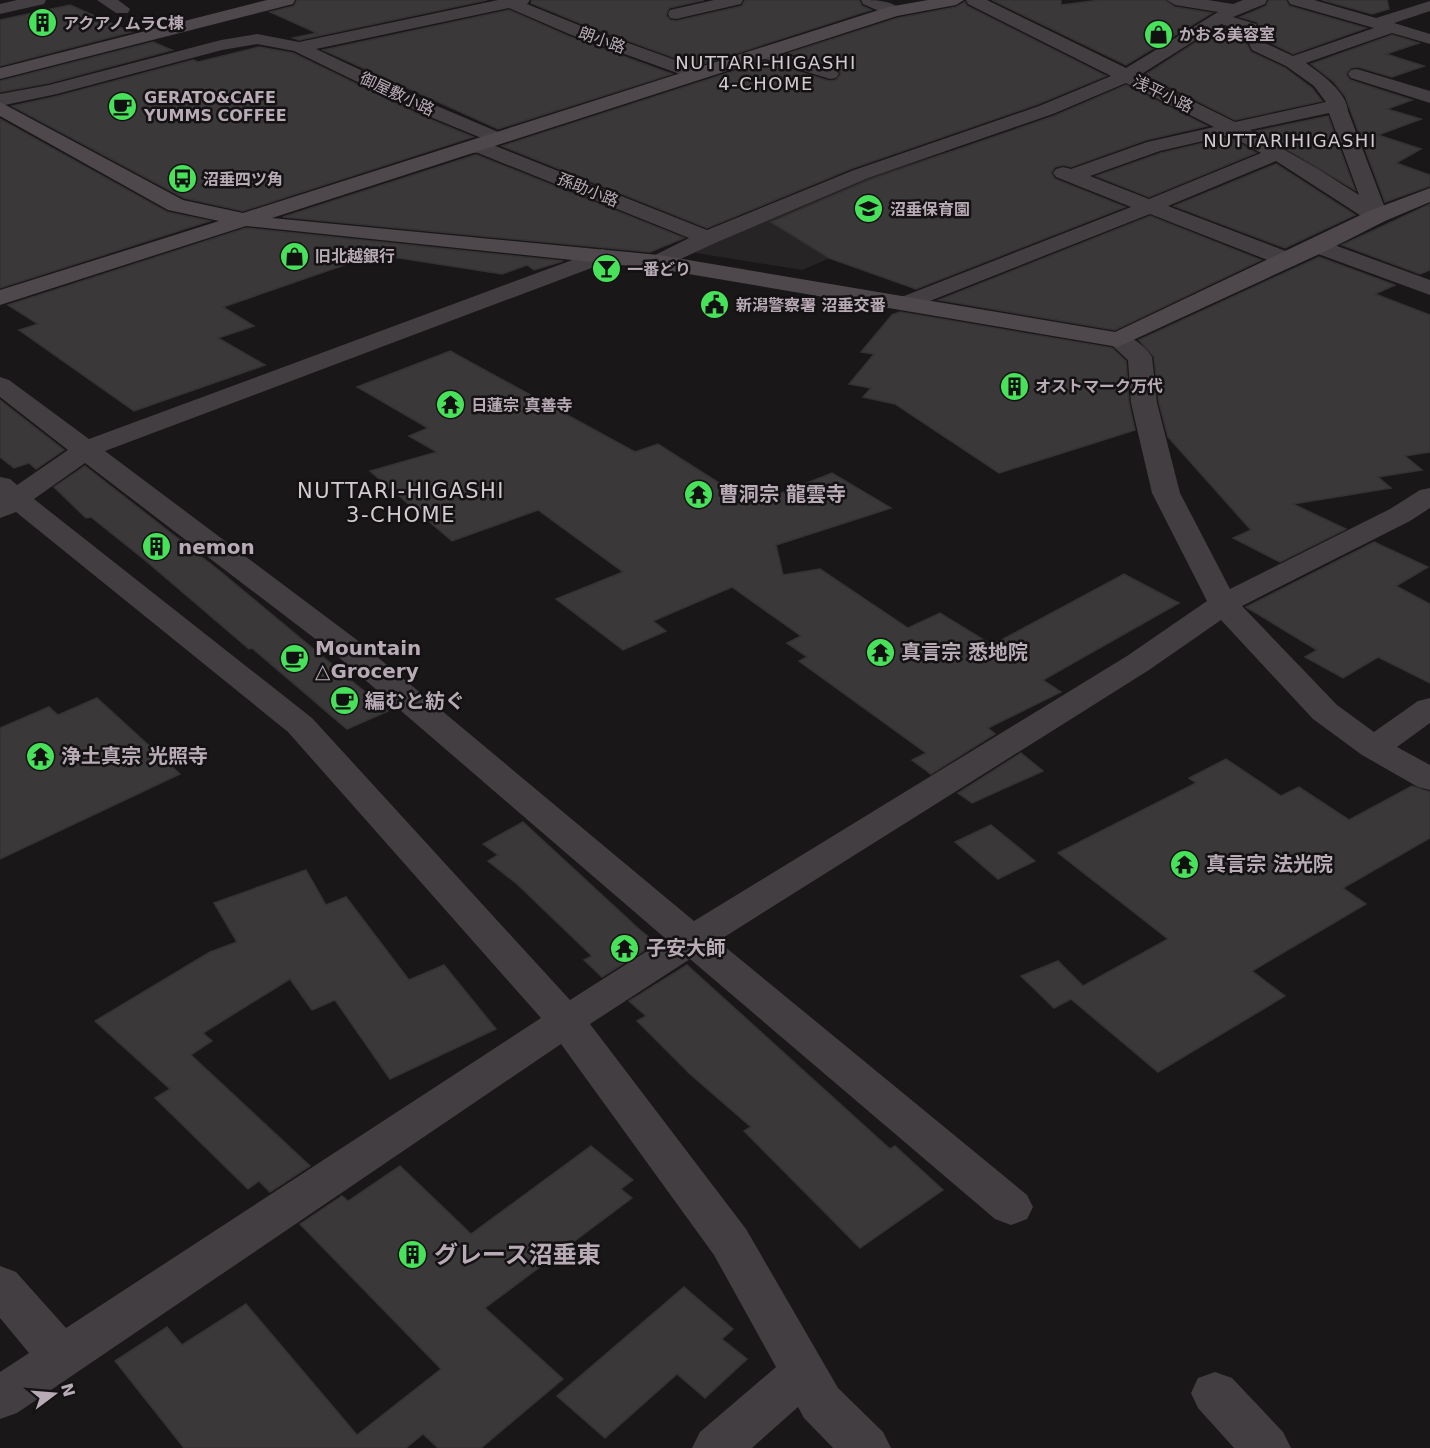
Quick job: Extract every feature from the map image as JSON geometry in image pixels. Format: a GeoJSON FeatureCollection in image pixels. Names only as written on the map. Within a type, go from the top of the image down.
{"type":"FeatureCollection","features":[{"type":"Feature","properties":{"kind":"street"},"geometry":{"type":"LineString","coordinates":[[0,9],[38,0]]}},
{"type":"Feature","properties":{"kind":"street"},"geometry":{"type":"LineString","coordinates":[[105,0],[122,9]]}},
{"type":"Feature","properties":{"kind":"street"},"geometry":{"type":"LineString","coordinates":[[0,58],[226,0]]}},
{"type":"Feature","properties":{"kind":"street"},"geometry":{"type":"LineString","coordinates":[[0,74],[286,0]]}},
{"type":"Feature","properties":{"kind":"street"},"geometry":{"type":"LineString","coordinates":[[462,0],[480,9]]}},
{"type":"Feature","properties":{"kind":"street"},"geometry":{"type":"LineString","coordinates":[[676,14],[735,0]]}},
{"type":"Feature","properties":{"kind":"street"},"geometry":{"type":"LineString","coordinates":[[869,0],[894,11]]}},
{"type":"Feature","properties":{"kind":"street"},"geometry":{"type":"LineString","coordinates":[[0,298],[894,11],[956,0]]}},
{"type":"Feature","properties":{"kind":"street","name":"浅平小路"},"geometry":{"type":"LineString","coordinates":[[974,0],[1231,128],[1311,173],[1377,216]]}},
{"type":"Feature","properties":{"kind":"street"},"geometry":{"type":"LineString","coordinates":[[1176,0],[1227,14],[1250,28],[1258,45],[1292,62],[1350,104],[1377,216]]}},
{"type":"Feature","properties":{"kind":"street"},"geometry":{"type":"LineString","coordinates":[[659,262],[707,238],[861,174],[1046,110],[1126,76],[1227,14],[1259,0]]}},
{"type":"Feature","properties":{"kind":"street"},"geometry":{"type":"LineString","coordinates":[[1296,0],[1430,39]]}},
{"type":"Feature","properties":{"kind":"street"},"geometry":{"type":"LineString","coordinates":[[0,100],[50,90],[221,45],[257,39],[299,47],[515,1]]}},
{"type":"Feature","properties":{"kind":"street","name":"朗小路"},"geometry":{"type":"LineString","coordinates":[[515,1],[575,30],[697,74]]}},
{"type":"Feature","properties":{"kind":"street"},"geometry":{"type":"LineString","coordinates":[[1292,62],[1430,6]]}},
{"type":"Feature","properties":{"kind":"street","name":"御屋敷小路"},"geometry":{"type":"LineString","coordinates":[[299,47],[430,110],[496,138]]}},
{"type":"Feature","properties":{"kind":"street"},"geometry":{"type":"LineString","coordinates":[[765,53],[830,74]]}},
{"type":"Feature","properties":{"kind":"street"},"geometry":{"type":"LineString","coordinates":[[1357,74],[1430,98]]}},
{"type":"Feature","properties":{"kind":"street"},"geometry":{"type":"LineString","coordinates":[[1071,176],[1154,147],[1231,128],[1350,104],[1397,87]]}},
{"type":"Feature","properties":{"kind":"street"},"geometry":{"type":"LineString","coordinates":[[0,108],[176,205],[261,223],[659,262],[1118,340],[1140,357],[1144,402],[1166,493],[1223,604],[1325,712],[1374,748],[1430,778]]}},
{"type":"Feature","properties":{"kind":"street","name":"孫助小路"},"geometry":{"type":"LineString","coordinates":[[469,147],[481,147],[707,238]]}},
{"type":"Feature","properties":{"kind":"street"},"geometry":{"type":"LineString","coordinates":[[907,303],[1088,232],[1276,154]]}},
{"type":"Feature","properties":{"kind":"street"},"geometry":{"type":"LineString","coordinates":[[1050,169],[1288,260]]}},
{"type":"Feature","properties":{"kind":"street"},"geometry":{"type":"LineString","coordinates":[[1118,340],[1377,216],[1430,194]]}},
{"type":"Feature","properties":{"kind":"street"},"geometry":{"type":"LineString","coordinates":[[1318,246],[1430,288]]}},
{"type":"Feature","properties":{"kind":"street"},"geometry":{"type":"LineString","coordinates":[[602,256],[87,449],[6,498],[300,725],[566,1021],[730,1242],[821,1403],[866,1448]]}},
{"type":"Feature","properties":{"kind":"street"},"geometry":{"type":"LineString","coordinates":[[0,385],[346,647],[1011,1207]]}},
{"type":"Feature","properties":{"kind":"street"},"geometry":{"type":"LineString","coordinates":[[0,1398],[566,1021],[692,940],[1138,663],[1223,604],[1400,515],[1430,496]]}},
{"type":"Feature","properties":{"kind":"street"},"geometry":{"type":"LineString","coordinates":[[1400,515],[1430,529]]}},
{"type":"Feature","properties":{"kind":"street"},"geometry":{"type":"LineString","coordinates":[[1374,748],[1430,708]]}},
{"type":"Feature","properties":{"kind":"street"},"geometry":{"type":"LineString","coordinates":[[0,1285],[62,1358]]}},
{"type":"Feature","properties":{"kind":"street"},"geometry":{"type":"LineString","coordinates":[[717,1448],[803,1372]]}},
{"type":"Feature","properties":{"kind":"street"},"geometry":{"type":"LineString","coordinates":[[1215,1393],[1266,1448]]}},
{"type":"Feature","properties":{"kind":"shaded area","name":"沼垂保育園"},"geometry":{"type":"Polygon","coordinates":[[[950,151],[1047,213],[955,205],[802,270],[690,252],[865,178],[950,151]]]}},
{"type":"Feature","properties":{"kind":"building"},"geometry":{"type":"Polygon","coordinates":[[[297,0],[487,0],[299,40],[293,38],[317,33],[270,12],[294,6],[297,0]]]}},
{"type":"Feature","properties":{"kind":"building"},"geometry":{"type":"Polygon","coordinates":[[[532,0],[704,0],[669,8],[666,15],[670,20],[676,21],[742,6],[745,0],[859,0],[862,6],[871,10],[697,66],[582,24],[531,3],[532,0]]]}},
{"type":"Feature","properties":{"kind":"building"},"geometry":{"type":"Polygon","coordinates":[[[992,0],[1061,0],[1061,5],[1100,0],[1165,0],[1175,7],[1212,13],[1126,65],[992,0]]]}},
{"type":"Feature","properties":{"kind":"building"},"geometry":{"type":"Polygon","coordinates":[[[1269,0],[1286,0],[1289,6],[1366,28],[1293,54],[1267,41],[1257,22],[1240,17],[1266,6],[1269,0]]]}},
{"type":"Feature","properties":{"kind":"building"},"geometry":{"type":"Polygon","coordinates":[[[1322,0],[1387,0],[1389,9],[1372,14],[1322,0]]]}},
{"type":"Feature","properties":{"kind":"building"},"geometry":{"type":"Polygon","coordinates":[[[965,2],[967,6],[1106,76],[1038,104],[853,168],[707,228],[502,146],[765,61],[829,81],[836,80],[841,74],[837,68],[789,53],[898,18],[956,7],[965,2]]]}},
{"type":"Feature","properties":{"kind":"building"},"geometry":{"type":"Polygon","coordinates":[[[70,5],[131,32],[0,66],[0,20],[70,5]]]}},
{"type":"Feature","properties":{"kind":"building"},"geometry":{"type":"Polygon","coordinates":[[[509,10],[568,36],[672,74],[498,129],[323,50],[509,10]]]}},
{"type":"Feature","properties":{"kind":"building"},"geometry":{"type":"Polygon","coordinates":[[[1221,26],[1241,33],[1251,52],[1285,68],[1312,88],[1322,101],[1235,120],[1145,75],[1221,26]]]}},
{"type":"Feature","properties":{"kind":"building"},"geometry":{"type":"Polygon","coordinates":[[[1392,35],[1419,43],[1386,54],[1424,66],[1392,77],[1358,67],[1351,68],[1346,74],[1350,80],[1412,100],[1387,109],[1421,119],[1378,135],[1421,149],[1396,163],[1430,175],[1430,186],[1385,202],[1345,96],[1334,82],[1311,64],[1392,35]]]}},
{"type":"Feature","properties":{"kind":"building"},"geometry":{"type":"Polygon","coordinates":[[[153,42],[172,50],[49,83],[0,92],[0,81],[153,42]]]}},
{"type":"Feature","properties":{"kind":"building"},"geometry":{"type":"Polygon","coordinates":[[[259,47],[293,53],[422,116],[473,137],[243,211],[184,198],[12,106],[193,60],[198,62],[259,47]]]}},
{"type":"Feature","properties":{"kind":"building"},"geometry":{"type":"Polygon","coordinates":[[[1126,85],[1207,126],[1146,140],[1071,167],[1064,165],[1055,167],[1051,173],[1055,179],[1125,207],[916,289],[829,258],[771,222],[869,180],[1054,116],[1126,85]]]}},
{"type":"Feature","properties":{"kind":"building"},"geometry":{"type":"Polygon","coordinates":[[[1328,116],[1355,190],[1256,131],[1328,116]]]}},
{"type":"Feature","properties":{"kind":"building"},"geometry":{"type":"Polygon","coordinates":[[[0,119],[167,212],[210,221],[0,288],[0,119]]]}},
{"type":"Feature","properties":{"kind":"building"},"geometry":{"type":"Polygon","coordinates":[[[1229,137],[1256,153],[1149,197],[1096,176],[1161,153],[1229,137]]]}},
{"type":"Feature","properties":{"kind":"building"},"geometry":{"type":"Polygon","coordinates":[[[475,155],[684,238],[650,252],[283,217],[475,155]]]}},
{"type":"Feature","properties":{"kind":"building"},"geometry":{"type":"Polygon","coordinates":[[[1276,164],[1355,215],[1285,248],[1174,206],[1276,164]]]}},
{"type":"Feature","properties":{"kind":"building"},"geometry":{"type":"Polygon","coordinates":[[[1430,204],[1430,270],[1420,274],[1342,245],[1430,204]]]}},
{"type":"Feature","properties":{"kind":"building"},"geometry":{"type":"Polygon","coordinates":[[[1150,216],[1261,260],[1115,330],[939,300],[1150,216]]]}},
{"type":"Feature","properties":{"kind":"building"},"geometry":{"type":"Polygon","coordinates":[[[246,228],[563,261],[534,270],[527,265],[502,274],[367,253],[365,258],[223,307],[254,326],[218,338],[265,365],[134,411],[19,330],[38,324],[8,305],[246,228]]]}},
{"type":"Feature","properties":{"kind":"building"},"geometry":{"type":"Polygon","coordinates":[[[1319,257],[1395,285],[1375,294],[1430,315],[1430,452],[1405,456],[1422,470],[1378,477],[1391,488],[1293,504],[1346,529],[1280,562],[1233,538],[1251,530],[1168,437],[1159,403],[1154,357],[1139,340],[1319,257]]]}},
{"type":"Feature","properties":{"kind":"building"},"geometry":{"type":"Polygon","coordinates":[[[900,312],[1112,348],[1126,361],[1129,403],[1135,430],[999,473],[895,404],[863,397],[871,388],[849,384],[874,354],[861,352],[892,315],[900,312]]]}},
{"type":"Feature","properties":{"kind":"building"},"geometry":{"type":"Polygon","coordinates":[[[450,351],[635,452],[658,444],[730,490],[746,483],[769,498],[832,473],[891,508],[776,545],[783,575],[820,569],[908,628],[940,613],[992,645],[1124,574],[1179,603],[1043,680],[1061,692],[988,728],[995,734],[931,774],[912,760],[926,753],[799,661],[807,657],[787,643],[801,636],[732,587],[653,621],[666,631],[623,650],[556,599],[623,572],[538,510],[452,541],[370,471],[437,452],[409,436],[428,428],[357,387],[450,351]]]}},
{"type":"Feature","properties":{"kind":"building"},"geometry":{"type":"Polygon","coordinates":[[[0,400],[64,450],[36,469],[29,463],[14,468],[0,457],[0,400]]]}},
{"type":"Feature","properties":{"kind":"building"},"geometry":{"type":"Polygon","coordinates":[[[85,466],[221,572],[388,711],[347,729],[146,561],[91,517],[86,518],[54,487],[85,466]]]}},
{"type":"Feature","properties":{"kind":"building"},"geometry":{"type":"Polygon","coordinates":[[[1374,542],[1428,567],[1396,586],[1430,604],[1430,683],[1378,657],[1343,678],[1305,657],[1317,650],[1246,607],[1374,542]]]}},
{"type":"Feature","properties":{"kind":"building"},"geometry":{"type":"Polygon","coordinates":[[[97,698],[180,774],[0,859],[0,728],[49,707],[58,715],[97,698]]]}},
{"type":"Feature","properties":{"kind":"building"},"geometry":{"type":"Polygon","coordinates":[[[1021,753],[1043,771],[972,803],[958,793],[1021,753]]]}},
{"type":"Feature","properties":{"kind":"building"},"geometry":{"type":"Polygon","coordinates":[[[1226,759],[1281,796],[1299,787],[1349,820],[1412,786],[1430,792],[1430,838],[1343,888],[1366,904],[1252,971],[1285,996],[1158,1072],[1071,999],[1054,1008],[1021,976],[1058,961],[1083,986],[1168,939],[1058,853],[1196,783],[1189,778],[1226,759]]]}},
{"type":"Feature","properties":{"kind":"building"},"geometry":{"type":"Polygon","coordinates":[[[523,822],[656,943],[602,977],[584,960],[592,956],[517,884],[488,861],[498,855],[483,844],[523,822]]]}},
{"type":"Feature","properties":{"kind":"building"},"geometry":{"type":"Polygon","coordinates":[[[991,825],[1035,861],[998,879],[955,842],[991,825]]]}},
{"type":"Feature","properties":{"kind":"building"},"geometry":{"type":"Polygon","coordinates":[[[306,870],[326,905],[346,897],[409,980],[444,965],[496,1029],[390,1079],[335,1000],[312,1010],[290,979],[203,1033],[212,1041],[191,1055],[310,1166],[270,1192],[259,1181],[248,1189],[155,1098],[170,1089],[95,1021],[210,952],[237,942],[214,903],[306,870]]]}},
{"type":"Feature","properties":{"kind":"building"},"geometry":{"type":"Polygon","coordinates":[[[687,965],[890,1149],[895,1146],[943,1190],[860,1248],[744,1131],[751,1127],[690,1074],[637,1021],[646,1016],[629,1001],[687,965]]]}},
{"type":"Feature","properties":{"kind":"building"},"geometry":{"type":"Polygon","coordinates":[[[591,1146],[633,1180],[621,1189],[632,1198],[485,1308],[563,1379],[481,1448],[438,1448],[423,1434],[406,1448],[184,1448],[115,1361],[167,1327],[182,1345],[246,1304],[357,1435],[441,1369],[300,1224],[342,1196],[348,1201],[400,1166],[471,1234],[591,1146]]]}},
{"type":"Feature","properties":{"kind":"building"},"geometry":{"type":"Polygon","coordinates":[[[684,1287],[733,1329],[722,1339],[747,1359],[705,1398],[677,1374],[605,1438],[557,1396],[684,1287]]]}},
{"type":"Feature","properties":{"kind":"place","name":"アクアノムラC棟"},"geometry":{"type":"Point","coordinates":[42,23]}},
{"type":"Feature","properties":{"kind":"place","name":"かおる美容室"},"geometry":{"type":"Point","coordinates":[1158,34]}},
{"type":"Feature","properties":{"kind":"place","name":"GERATO&CAFE YUMMS COFFEE"},"geometry":{"type":"Point","coordinates":[123,106]}},
{"type":"Feature","properties":{"kind":"place","name":"沼垂四ツ角"},"geometry":{"type":"Point","coordinates":[182,179]}},
{"type":"Feature","properties":{"kind":"place","name":"沼垂保育園"},"geometry":{"type":"Point","coordinates":[869,209]}},
{"type":"Feature","properties":{"kind":"place","name":"旧北越銀行"},"geometry":{"type":"Point","coordinates":[294,256]}},
{"type":"Feature","properties":{"kind":"place","name":"一番どり"},"geometry":{"type":"Point","coordinates":[606,269]}},
{"type":"Feature","properties":{"kind":"place","name":"新潟警察署 沼垂交番"},"geometry":{"type":"Point","coordinates":[715,305]}},
{"type":"Feature","properties":{"kind":"place","name":"オストマーク万代"},"geometry":{"type":"Point","coordinates":[1014,386]}},
{"type":"Feature","properties":{"kind":"place","name":"日蓮宗 真善寺"},"geometry":{"type":"Point","coordinates":[450,405]}},
{"type":"Feature","properties":{"kind":"place","name":"曹洞宗 龍雲寺"},"geometry":{"type":"Point","coordinates":[698,494]}},
{"type":"Feature","properties":{"kind":"place","name":"nemon"},"geometry":{"type":"Point","coordinates":[157,547]}},
{"type":"Feature","properties":{"kind":"place","name":"真言宗 悉地院"},"geometry":{"type":"Point","coordinates":[880,652]}},
{"type":"Feature","properties":{"kind":"place","name":"Mountain △Grocery"},"geometry":{"type":"Point","coordinates":[294,659]}},
{"type":"Feature","properties":{"kind":"place","name":"編むと紡ぐ"},"geometry":{"type":"Point","coordinates":[344,701]}},
{"type":"Feature","properties":{"kind":"place","name":"浄土真宗 光照寺"},"geometry":{"type":"Point","coordinates":[40,756]}},
{"type":"Feature","properties":{"kind":"place","name":"真言宗 法光院"},"geometry":{"type":"Point","coordinates":[1185,864]}},
{"type":"Feature","properties":{"kind":"place","name":"子安大師"},"geometry":{"type":"Point","coordinates":[625,948]}},
{"type":"Feature","properties":{"kind":"place","name":"グレース沼垂東"},"geometry":{"type":"Point","coordinates":[413,1255]}},
{"type":"Feature","properties":{"kind":"district","name":"NUTTARI-HIGASHI 4-CHOME"},"geometry":{"type":"Point","coordinates":[766,72]}},
{"type":"Feature","properties":{"kind":"district","name":"NUTTARIHIGASHI"},"geometry":{"type":"Point","coordinates":[1290,140]}},
{"type":"Feature","properties":{"kind":"district","name":"NUTTARI-HIGASHI 3-CHOME"},"geometry":{"type":"Point","coordinates":[401,503]}}]}
